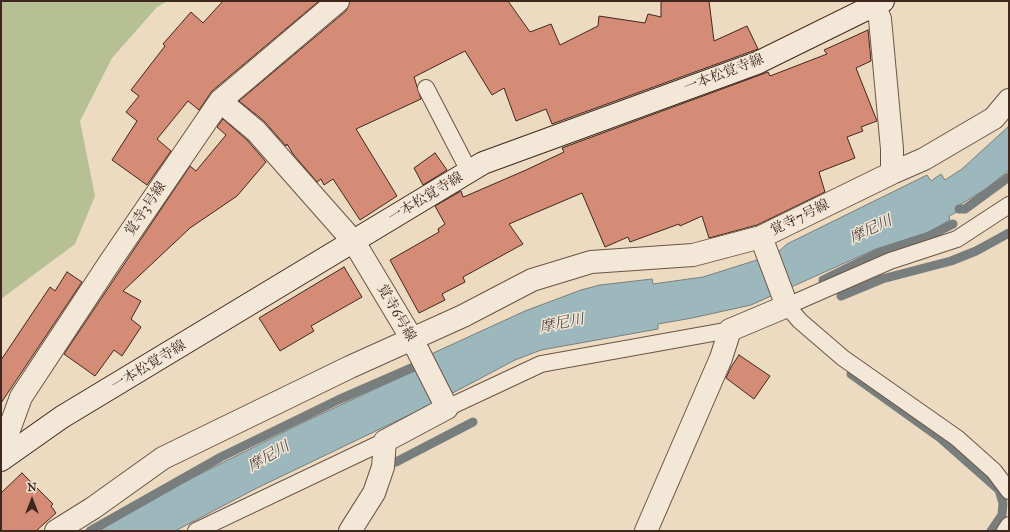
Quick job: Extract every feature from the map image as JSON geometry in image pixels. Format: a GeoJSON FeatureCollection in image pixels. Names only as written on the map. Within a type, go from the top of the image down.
{"type":"FeatureCollection","features":[{"type":"Feature","properties":{"kind":"street","name":"覚寺3号線"},"geometry":{"type":"LineString","coordinates":[[1,452],[21,397],[105,269],[220,101],[338,1]]}},
{"type":"Feature","properties":{"kind":"street","name":"一本松覚寺線"},"geometry":{"type":"LineString","coordinates":[[1,460],[62,417],[483,163],[757,62],[877,2]]}},
{"type":"Feature","properties":{"kind":"street"},"geometry":{"type":"LineString","coordinates":[[877,2],[880,19],[892,149],[892,173]]}},
{"type":"Feature","properties":{"kind":"street","name":"覚寺7号線"},"geometry":{"type":"LineString","coordinates":[[786,302],[764,244],[892,173],[924,159],[994,118],[1009,100]]}},
{"type":"Feature","properties":{"kind":"street","name":"覚寺6号線"},"geometry":{"type":"LineString","coordinates":[[220,101],[256,131],[354,242],[415,345],[445,404]]}},
{"type":"Feature","properties":{"kind":"street"},"geometry":{"type":"LineString","coordinates":[[56,531],[93,508],[163,458],[350,367],[415,345],[462,316],[532,280],[591,262],[693,256],[764,244]]}},
{"type":"Feature","properties":{"kind":"street"},"geometry":{"type":"LineString","coordinates":[[646,531],[721,358],[730,330],[786,302]]}},
{"type":"Feature","properties":{"kind":"street"},"geometry":{"type":"LineString","coordinates":[[350,531],[374,493],[383,468],[384,441],[445,404]]}},
{"type":"Feature","properties":{"kind":"lane"},"geometry":{"type":"LineString","coordinates":[[426,88],[469,171]]}},
{"type":"Feature","properties":{"kind":"lane"},"geometry":{"type":"LineString","coordinates":[[1009,205],[957,239],[890,261],[786,302],[800,321],[843,358],[957,438],[994,471],[1009,491]]}},
{"type":"Feature","properties":{"kind":"lane"},"geometry":{"type":"LineString","coordinates":[[445,404],[541,364],[730,330]]}},
{"type":"Feature","properties":{"kind":"lane"},"geometry":{"type":"LineString","coordinates":[[196,531],[384,441]]}},
{"type":"Feature","properties":{"kind":"lane"},"geometry":{"type":"LineString","coordinates":[[1005,531],[1009,525]]}},
{"type":"Feature","properties":{"kind":"green space"},"geometry":{"type":"Polygon","coordinates":[[[1,1],[168,1],[157,7],[112,58],[80,121],[95,196],[75,244],[1,299],[1,1]]]}},
{"type":"Feature","properties":{"kind":"water","name":"摩尼川"},"geometry":{"type":"Polygon","coordinates":[[[1009,126],[1009,170],[986,189],[961,204],[963,209],[949,216],[950,220],[929,232],[876,249],[751,305],[658,324],[658,329],[541,350],[515,360],[432,404],[257,488],[175,531],[99,531],[160,494],[302,423],[418,369],[429,355],[525,311],[581,290],[600,285],[652,279],[653,284],[703,277],[776,254],[787,244],[927,175],[931,181],[941,174],[945,180],[962,169],[1009,126]]]}},
{"type":"Feature","properties":{"kind":"building"},"geometry":{"type":"Polygon","coordinates":[[[223,1],[319,1],[212,91],[199,110],[188,101],[157,139],[171,151],[147,185],[112,160],[137,121],[126,112],[139,96],[131,90],[165,46],[163,44],[191,12],[203,23],[223,1]]]}},
{"type":"Feature","properties":{"kind":"building"},"geometry":{"type":"Polygon","coordinates":[[[350,1],[508,1],[530,32],[551,24],[560,45],[598,26],[599,16],[645,23],[648,14],[661,17],[661,1],[709,1],[714,41],[747,26],[758,49],[552,124],[546,109],[516,121],[504,88],[492,95],[465,51],[414,77],[421,99],[356,129],[397,196],[360,220],[333,179],[324,185],[321,179],[317,182],[293,154],[287,144],[286,146],[264,121],[239,101],[346,11],[350,1]]]}},
{"type":"Feature","properties":{"kind":"building"},"geometry":{"type":"Polygon","coordinates":[[[868,30],[871,61],[856,68],[877,121],[861,127],[863,131],[847,137],[855,158],[819,172],[825,192],[757,225],[709,238],[702,216],[680,226],[679,224],[630,242],[628,237],[605,247],[582,193],[509,224],[523,244],[463,277],[465,282],[442,294],[445,300],[419,313],[390,260],[439,232],[438,229],[445,224],[435,206],[461,191],[463,197],[526,170],[564,152],[562,148],[768,72],[770,76],[827,54],[824,50],[868,30]]]}},
{"type":"Feature","properties":{"kind":"building"},"geometry":{"type":"Polygon","coordinates":[[[223,119],[247,140],[266,162],[237,196],[190,228],[123,291],[141,301],[131,319],[141,327],[122,356],[114,350],[95,376],[64,354],[190,166],[196,171],[226,135],[217,127],[223,119]]]}},
{"type":"Feature","properties":{"kind":"building"},"geometry":{"type":"Polygon","coordinates":[[[435,153],[447,170],[423,185],[414,168],[435,153]]]}},
{"type":"Feature","properties":{"kind":"building"},"geometry":{"type":"Polygon","coordinates":[[[344,267],[362,297],[311,326],[314,331],[280,351],[259,318],[344,267]]]}},
{"type":"Feature","properties":{"kind":"building"},"geometry":{"type":"Polygon","coordinates":[[[67,272],[82,282],[1,403],[1,360],[50,287],[55,291],[67,272]]]}},
{"type":"Feature","properties":{"kind":"building"},"geometry":{"type":"Polygon","coordinates":[[[739,355],[770,376],[754,399],[726,378],[739,355]]]}},
{"type":"Feature","properties":{"kind":"building"},"geometry":{"type":"Polygon","coordinates":[[[22,473],[53,504],[51,506],[56,513],[36,531],[1,531],[1,493],[22,473]]]}},
{"type":"Feature","properties":{"kind":"waterway"},"geometry":{"type":"LineString","coordinates":[[959,209],[965,209],[1009,177]]}},
{"type":"Feature","properties":{"kind":"waterway"},"geometry":{"type":"LineString","coordinates":[[823,280],[878,253],[927,237],[953,224]]}},
{"type":"Feature","properties":{"kind":"waterway"},"geometry":{"type":"LineString","coordinates":[[841,296],[882,279],[951,261],[976,251],[1009,233]]}},
{"type":"Feature","properties":{"kind":"waterway"},"geometry":{"type":"LineString","coordinates":[[90,531],[221,457],[338,400],[416,366]]}},
{"type":"Feature","properties":{"kind":"waterway"},"geometry":{"type":"LineString","coordinates":[[851,374],[939,437],[999,490],[1003,503],[1002,515],[991,531]]}},
{"type":"Feature","properties":{"kind":"waterway"},"geometry":{"type":"LineString","coordinates":[[396,462],[473,422]]}}]}
